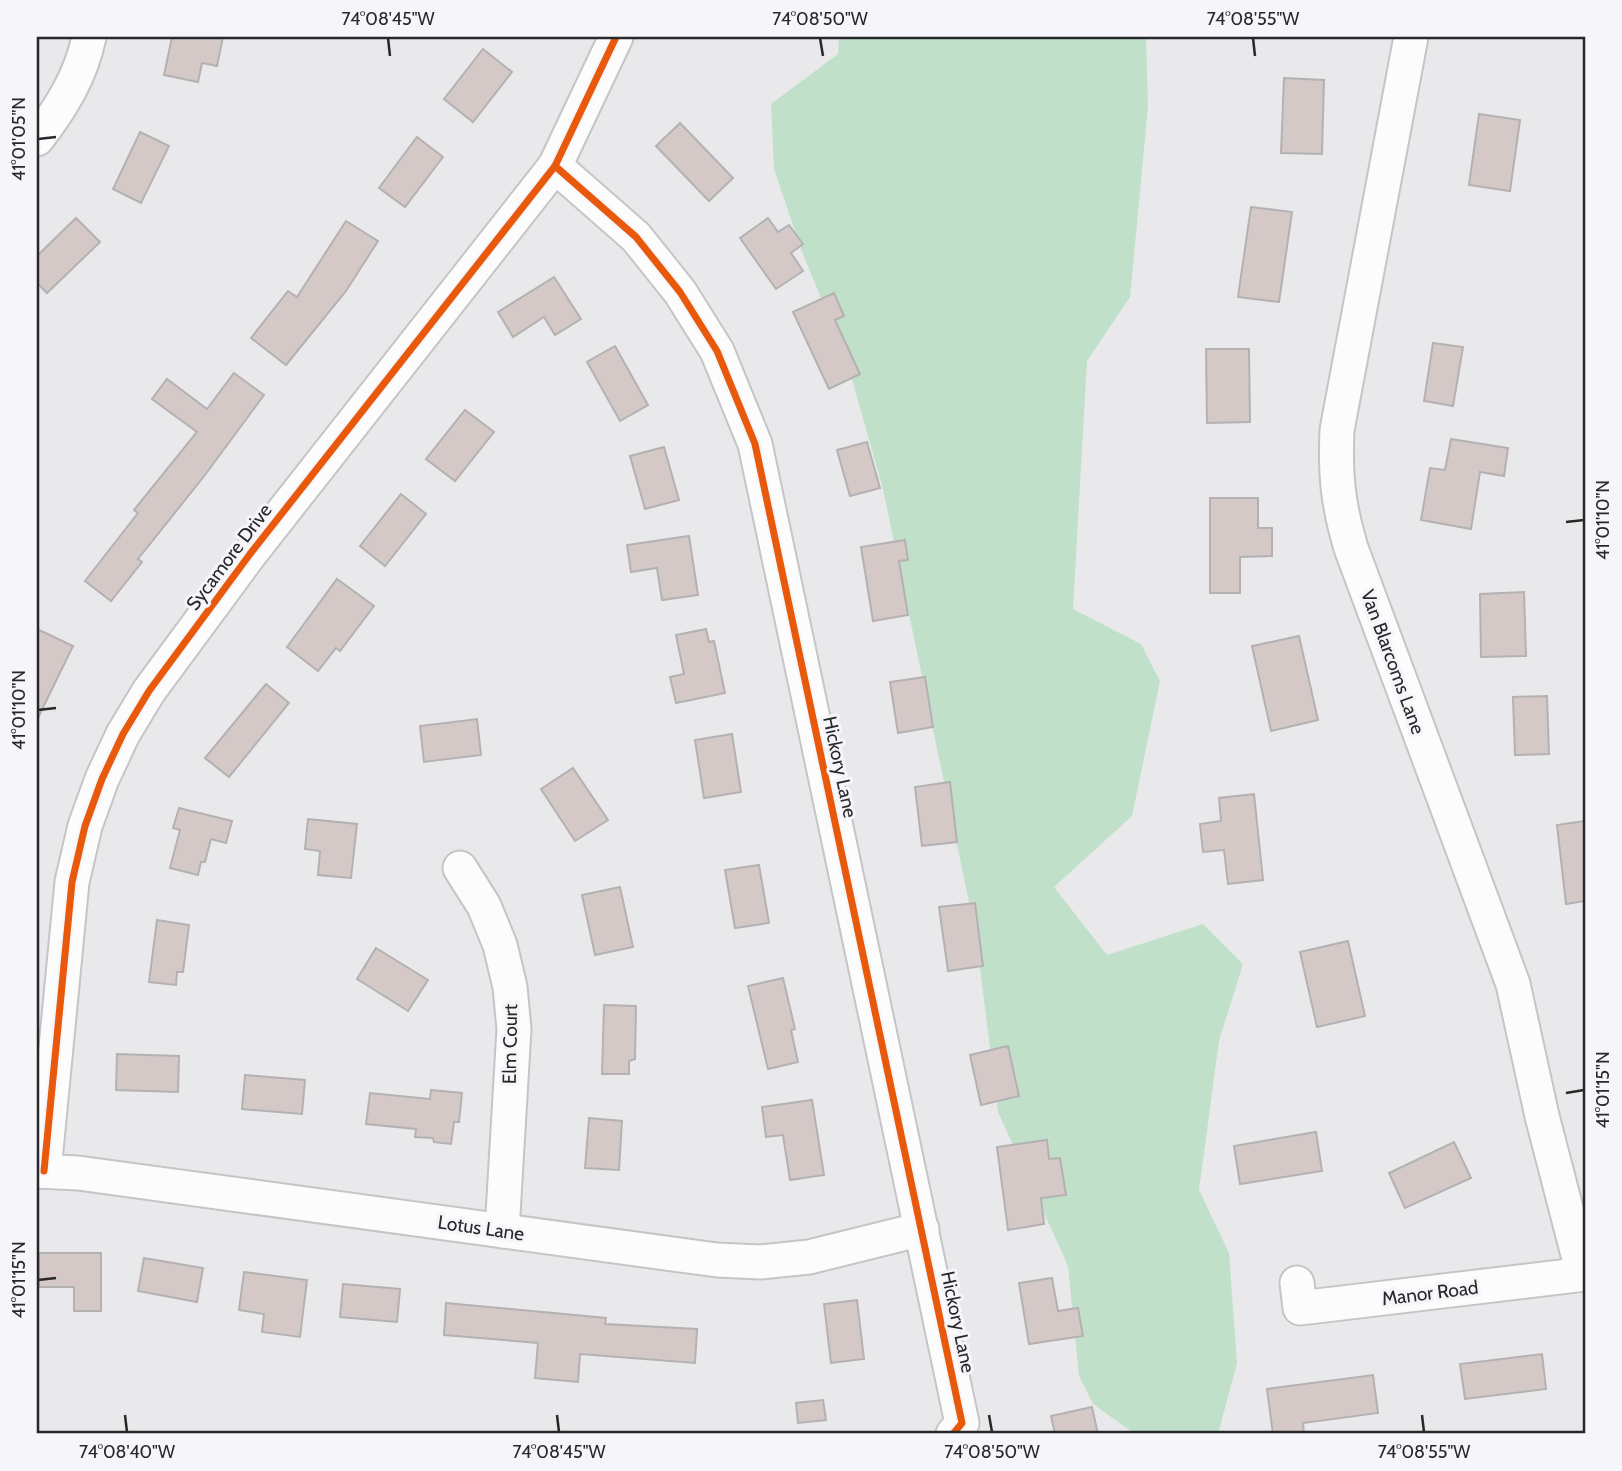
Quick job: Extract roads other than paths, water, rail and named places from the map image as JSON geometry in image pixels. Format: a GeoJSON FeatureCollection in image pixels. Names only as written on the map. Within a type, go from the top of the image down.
{"type":"FeatureCollection","features":[{"type":"Feature","properties":{"kind":"street"},"geometry":{"type":"LineString","coordinates":[[37,139],[59,110],[78,75],[89,37]]}},
{"type":"Feature","properties":{"kind":"street","name":"Sycamore Drive"},"geometry":{"type":"LineString","coordinates":[[40,1171],[48,999],[85,826],[102,779],[123,734],[149,691],[250,554],[555,166],[616,37]]}},
{"type":"Feature","properties":{"kind":"street","name":"Van Blarcoms Lane"},"geometry":{"type":"LineString","coordinates":[[1411,37],[1337,430],[1335,471],[1340,511],[1351,548],[1513,984],[1534,1082],[1584,1274]]}},
{"type":"Feature","properties":{"kind":"street","name":"Hickory Lane"},"geometry":{"type":"LineString","coordinates":[[555,166],[636,237],[680,292],[718,351],[755,444],[962,1423],[953,1434]]}},
{"type":"Feature","properties":{"kind":"street","name":"Elm Court"},"geometry":{"type":"LineString","coordinates":[[460,868],[484,906],[500,945],[510,987],[514,1030],[502,1231]]}},
{"type":"Feature","properties":{"kind":"street","name":"Lotus Lane"},"geometry":{"type":"LineString","coordinates":[[40,1171],[78,1172],[717,1260],[760,1262],[809,1257],[922,1229]]}},
{"type":"Feature","properties":{"kind":"street","name":"Manor Road"},"geometry":{"type":"LineString","coordinates":[[1297,1283],[1300,1308],[1584,1274]]}}]}
